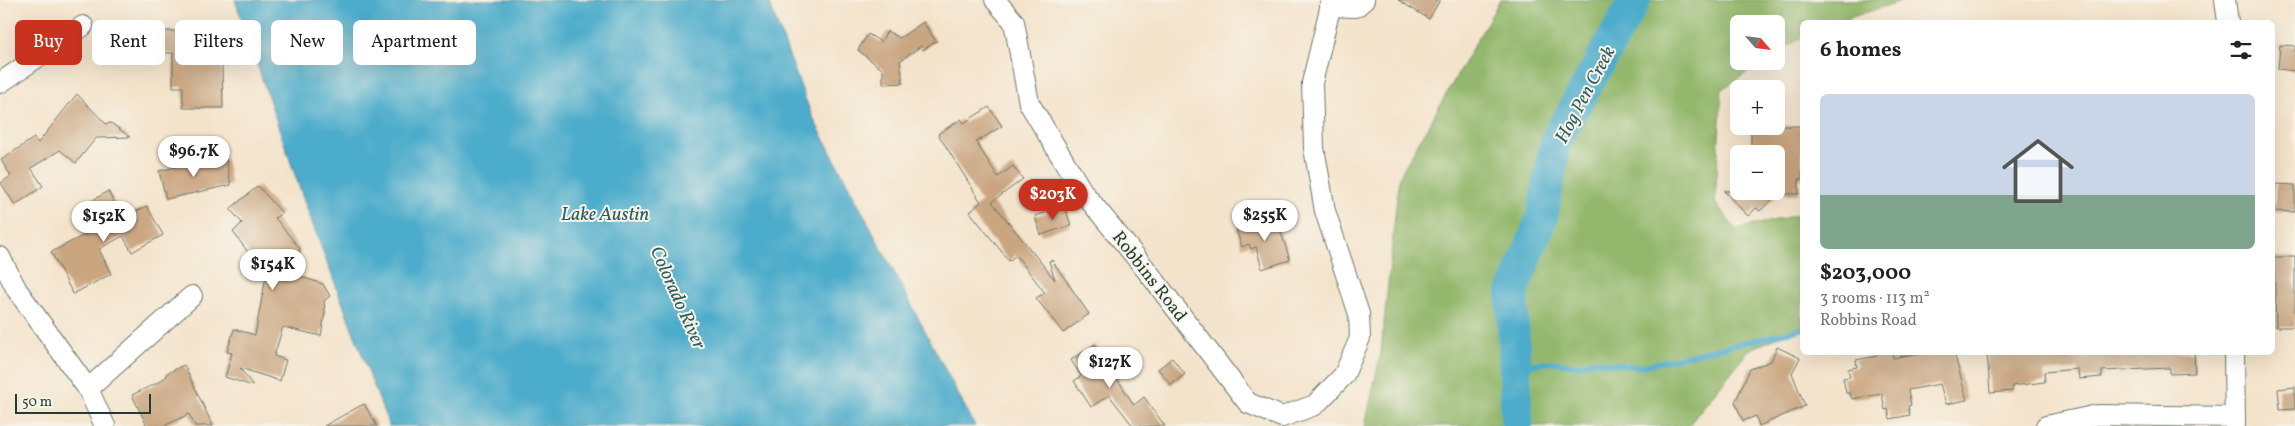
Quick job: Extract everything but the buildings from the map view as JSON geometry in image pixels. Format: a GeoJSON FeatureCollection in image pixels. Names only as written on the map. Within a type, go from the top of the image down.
{"type":"FeatureCollection","features":[{"type":"Feature","properties":{"kind":"street","name":"Robbins Road"},"geometry":{"type":"LineString","coordinates":[[995,0],[1014,22],[1029,103],[1082,191],[1148,272],[1248,403],[1282,417],[1315,405],[1344,375],[1360,338],[1359,314],[1325,211],[1314,148],[1312,83],[1331,3]]}},
{"type":"Feature","properties":{"kind":"street"},"geometry":{"type":"LineString","coordinates":[[1331,3],[1356,7],[1364,0]]}},
{"type":"Feature","properties":{"kind":"street"},"geometry":{"type":"LineString","coordinates":[[2225,0],[2228,20]]}},
{"type":"Feature","properties":{"kind":"street"},"geometry":{"type":"LineString","coordinates":[[0,83],[83,26]]}},
{"type":"Feature","properties":{"kind":"street"},"geometry":{"type":"LineString","coordinates":[[0,257],[17,290],[88,389],[104,426]]}},
{"type":"Feature","properties":{"kind":"street"},"geometry":{"type":"LineString","coordinates":[[88,389],[192,296]]}},
{"type":"Feature","properties":{"kind":"street"},"geometry":{"type":"LineString","coordinates":[[2046,426],[2098,415],[2235,422],[2234,355]]}},
{"type":"Feature","properties":{"kind":"green space"},"geometry":{"type":"Polygon","coordinates":[[[1500,0],[1904,0],[1843,20],[1800,20],[1800,38],[1785,48],[1785,15],[1730,15],[1730,70],[1751,70],[1736,80],[1730,80],[1730,84],[1722,89],[1715,203],[1736,229],[1800,214],[1800,327],[1749,350],[1688,426],[1365,426],[1381,352],[1399,177],[1500,0]]]}},
{"type":"Feature","properties":{"kind":"water","name":"Lake Austin"},"geometry":{"type":"Polygon","coordinates":[[[235,0],[768,0],[812,116],[975,426],[389,426],[305,204],[257,65],[261,65],[261,20],[242,20],[235,0]]]}},
{"type":"Feature","properties":{"kind":"waterway","name":"Hog Pen Creek"},"geometry":{"type":"LineString","coordinates":[[1517,426],[1512,293],[1542,217],[1556,140],[1635,0]]}},
{"type":"Feature","properties":{"kind":"waterway"},"geometry":{"type":"LineString","coordinates":[[1514,366],[1556,362],[1578,366],[1591,361],[1639,367],[1800,329]]}},
{"type":"Feature","properties":{"kind":"water label","name":"Colorado River"},"geometry":{"type":"Point","coordinates":[679,297]}}]}
